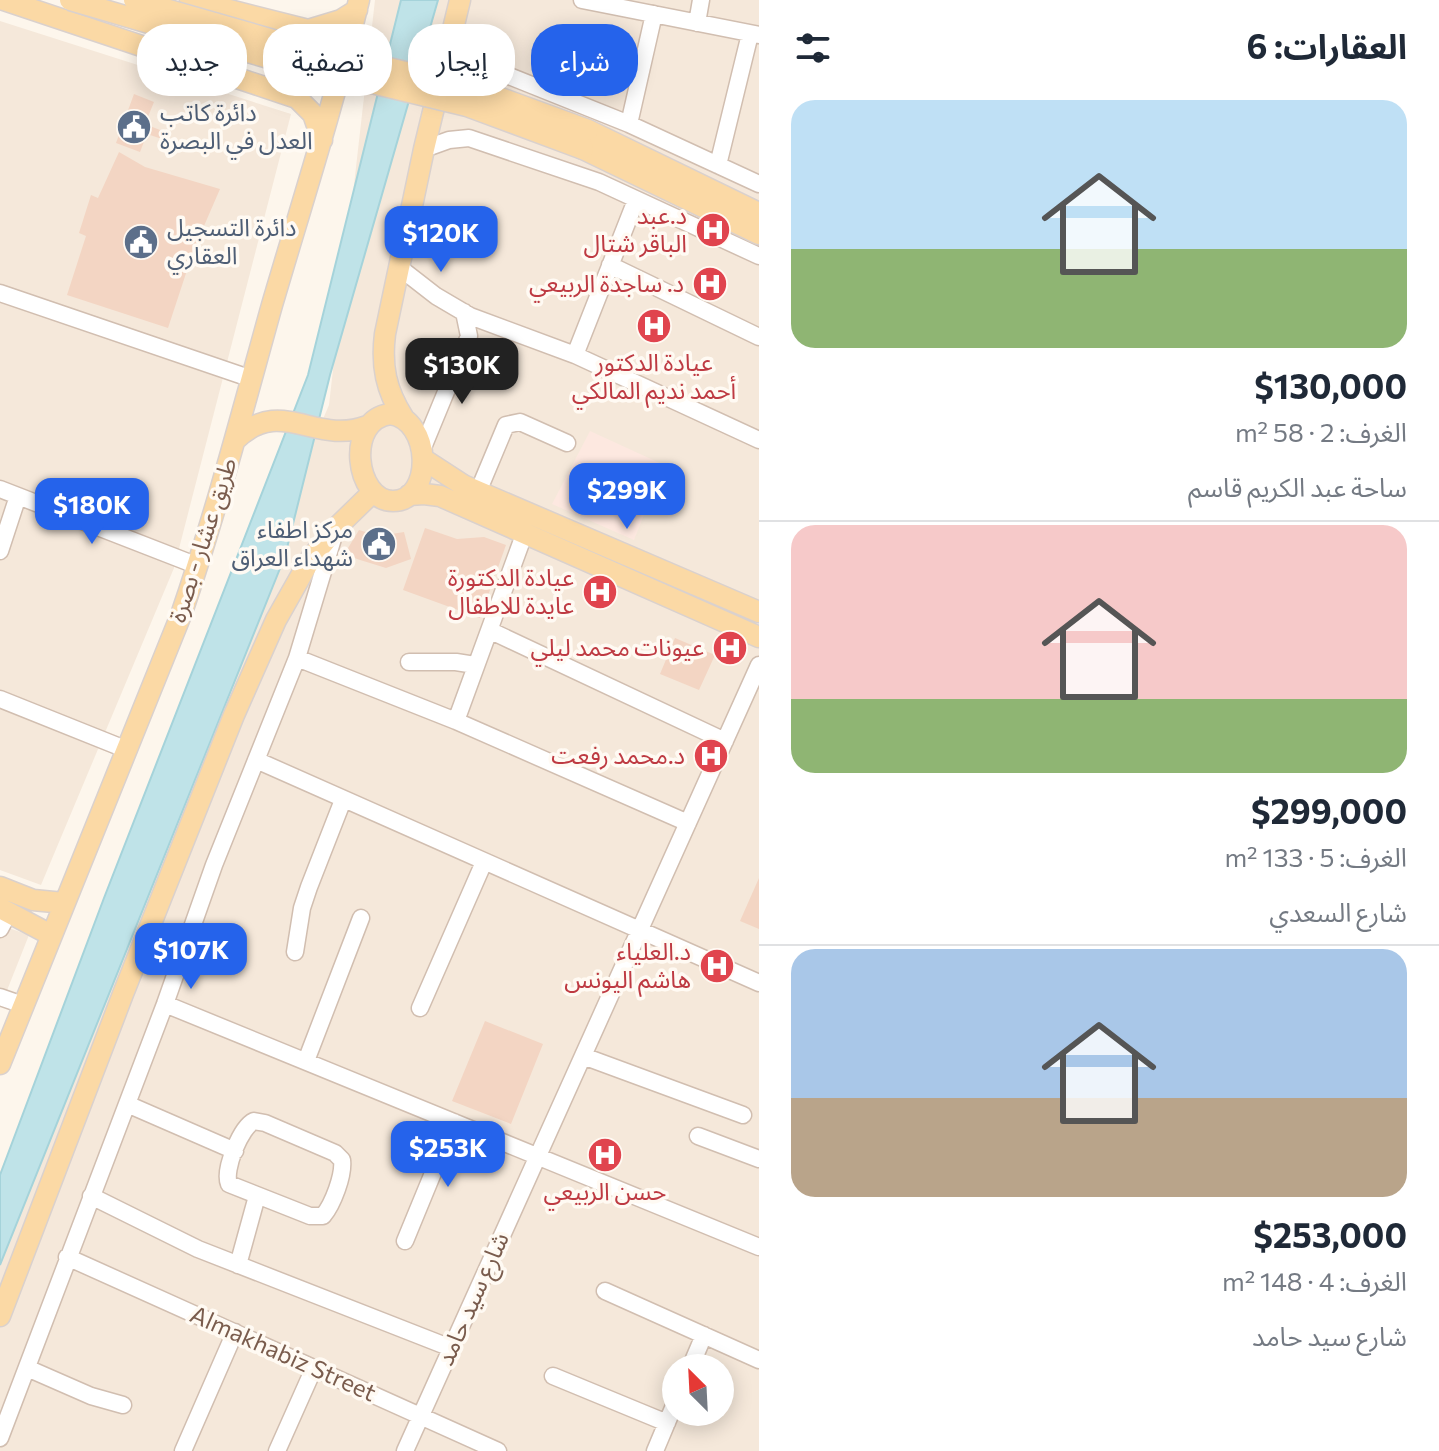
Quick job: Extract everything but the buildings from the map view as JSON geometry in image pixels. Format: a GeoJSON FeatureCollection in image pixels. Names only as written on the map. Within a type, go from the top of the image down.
{"type":"FeatureCollection","features":[{"type":"Feature","properties":{"kind":"main road"},"geometry":{"type":"LineString","coordinates":[[4,0],[297,98],[313,114],[322,141]]}},
{"type":"Feature","properties":{"kind":"main road"},"geometry":{"type":"LineString","coordinates":[[70,0],[265,57],[467,106],[586,139],[759,234]]}},
{"type":"Feature","properties":{"kind":"main road"},"geometry":{"type":"LineString","coordinates":[[134,0],[284,43],[476,89],[759,213]]}},
{"type":"Feature","properties":{"kind":"main road"},"geometry":{"type":"LineString","coordinates":[[190,0],[308,30],[341,20],[358,5]]}},
{"type":"Feature","properties":{"kind":"main road"},"geometry":{"type":"LineString","coordinates":[[454,24],[460,0]]}},
{"type":"Feature","properties":{"kind":"main road","name":"طريق عشار - بصرة"},"geometry":{"type":"LineString","coordinates":[[0,1064],[198,566],[322,141],[358,5]]}},
{"type":"Feature","properties":{"kind":"main road"},"geometry":{"type":"LineString","coordinates":[[409,495],[420,477],[422,454],[412,425],[403,417],[392,398],[382,356],[437,96]]}},
{"type":"Feature","properties":{"kind":"main road"},"geometry":{"type":"LineString","coordinates":[[235,440],[265,421],[289,421],[325,432],[350,431],[367,426],[383,415],[403,417]]}},
{"type":"Feature","properties":{"kind":"main road"},"geometry":{"type":"LineString","coordinates":[[367,426],[362,439],[361,460],[365,479],[373,492],[390,501],[409,495],[440,496],[759,637]]}},
{"type":"Feature","properties":{"kind":"main road"},"geometry":{"type":"LineString","coordinates":[[422,454],[449,478],[478,492],[759,612]]}},
{"type":"Feature","properties":{"kind":"main road"},"geometry":{"type":"LineString","coordinates":[[0,1316],[10,1268],[234,715],[276,620],[299,576],[336,528],[373,492]]}},
{"type":"Feature","properties":{"kind":"main road"},"geometry":{"type":"LineString","coordinates":[[0,887],[33,900],[64,903]]}},
{"type":"Feature","properties":{"kind":"main road"},"geometry":{"type":"LineString","coordinates":[[3,916],[51,935]]}},
{"type":"Feature","properties":{"kind":"street"},"geometry":{"type":"LineString","coordinates":[[582,0],[754,34],[718,165]]}},
{"type":"Feature","properties":{"kind":"street"},"geometry":{"type":"LineString","coordinates":[[697,23],[701,0]]}},
{"type":"Feature","properties":{"kind":"street"},"geometry":{"type":"LineString","coordinates":[[629,124],[654,14]]}},
{"type":"Feature","properties":{"kind":"street"},"geometry":{"type":"LineString","coordinates":[[515,78],[629,124],[759,184]]}},
{"type":"Feature","properties":{"kind":"street"},"geometry":{"type":"LineString","coordinates":[[424,149],[449,140],[469,138],[599,182],[759,256]]}},
{"type":"Feature","properties":{"kind":"street"},"geometry":{"type":"LineString","coordinates":[[575,355],[636,200]]}},
{"type":"Feature","properties":{"kind":"street"},"geometry":{"type":"LineString","coordinates":[[610,265],[759,337]]}},
{"type":"Feature","properties":{"kind":"street"},"geometry":{"type":"LineString","coordinates":[[400,268],[436,296],[464,312],[512,327],[759,440]]}},
{"type":"Feature","properties":{"kind":"street"},"geometry":{"type":"LineString","coordinates":[[0,293],[252,379]]}},
{"type":"Feature","properties":{"kind":"street"},"geometry":{"type":"LineString","coordinates":[[422,454],[465,347],[469,328],[464,312]]}},
{"type":"Feature","properties":{"kind":"street"},"geometry":{"type":"LineString","coordinates":[[465,347],[477,335],[512,327]]}},
{"type":"Feature","properties":{"kind":"street"},"geometry":{"type":"LineString","coordinates":[[478,492],[506,425],[520,422],[567,443]]}},
{"type":"Feature","properties":{"kind":"street"},"geometry":{"type":"LineString","coordinates":[[0,489],[198,566]]}},
{"type":"Feature","properties":{"kind":"street"},"geometry":{"type":"LineString","coordinates":[[0,551],[18,496]]}},
{"type":"Feature","properties":{"kind":"street"},"geometry":{"type":"LineString","coordinates":[[0,1438],[165,1004],[214,865],[297,658],[336,528]]}},
{"type":"Feature","properties":{"kind":"street"},"geometry":{"type":"LineString","coordinates":[[456,721],[525,532]]}},
{"type":"Feature","properties":{"kind":"street"},"geometry":{"type":"LineString","coordinates":[[491,631],[725,741]]}},
{"type":"Feature","properties":{"kind":"street"},"geometry":{"type":"LineString","coordinates":[[297,658],[456,721],[688,823]]}},
{"type":"Feature","properties":{"kind":"street"},"geometry":{"type":"LineString","coordinates":[[409,662],[475,665]]}},
{"type":"Feature","properties":{"kind":"street","name":"شارع سيد حامد"},"geometry":{"type":"LineString","coordinates":[[405,1451],[759,665]]}},
{"type":"Feature","properties":{"kind":"street"},"geometry":{"type":"LineString","coordinates":[[0,699],[125,749]]}},
{"type":"Feature","properties":{"kind":"street"},"geometry":{"type":"LineString","coordinates":[[256,760],[759,983]]}},
{"type":"Feature","properties":{"kind":"street"},"geometry":{"type":"LineString","coordinates":[[295,952],[305,898],[343,800]]}},
{"type":"Feature","properties":{"kind":"street"},"geometry":{"type":"LineString","coordinates":[[420,1008],[484,862]]}},
{"type":"Feature","properties":{"kind":"street"},"geometry":{"type":"LineString","coordinates":[[306,1061],[361,918]]}},
{"type":"Feature","properties":{"kind":"street"},"geometry":{"type":"LineString","coordinates":[[0,997],[23,1005]]}},
{"type":"Feature","properties":{"kind":"street"},"geometry":{"type":"LineString","coordinates":[[165,1004],[759,1247]]}},
{"type":"Feature","properties":{"kind":"street"},"geometry":{"type":"LineString","coordinates":[[583,1056],[743,1115]]}},
{"type":"Feature","properties":{"kind":"street"},"geometry":{"type":"LineString","coordinates":[[127,1104],[235,1151]]}},
{"type":"Feature","properties":{"kind":"street"},"geometry":{"type":"LineString","coordinates":[[260,1121],[335,1153],[342,1160],[342,1169],[323,1216],[314,1217],[257,1196],[231,1186],[227,1181],[226,1174],[245,1127],[260,1121]]}},
{"type":"Feature","properties":{"kind":"street"},"geometry":{"type":"LineString","coordinates":[[405,1241],[454,1122]]}},
{"type":"Feature","properties":{"kind":"street"},"geometry":{"type":"LineString","coordinates":[[698,1136],[759,1159]]}},
{"type":"Feature","properties":{"kind":"street"},"geometry":{"type":"LineString","coordinates":[[91,1196],[198,1249],[451,1348]]}},
{"type":"Feature","properties":{"kind":"street"},"geometry":{"type":"LineString","coordinates":[[238,1265],[257,1196]]}},
{"type":"Feature","properties":{"kind":"street","name":"Almakhabiz Street"},"geometry":{"type":"LineString","coordinates":[[67,1257],[498,1451]]}},
{"type":"Feature","properties":{"kind":"street"},"geometry":{"type":"LineString","coordinates":[[605,1291],[759,1360]]}},
{"type":"Feature","properties":{"kind":"street"},"geometry":{"type":"LineString","coordinates":[[183,1451],[235,1332]]}},
{"type":"Feature","properties":{"kind":"street"},"geometry":{"type":"LineString","coordinates":[[696,1354],[704,1335]]}},
{"type":"Feature","properties":{"kind":"street"},"geometry":{"type":"LineString","coordinates":[[27,1368],[91,1396],[123,1405]]}},
{"type":"Feature","properties":{"kind":"street"},"geometry":{"type":"LineString","coordinates":[[277,1451],[314,1368]]}},
{"type":"Feature","properties":{"kind":"street"},"geometry":{"type":"LineString","coordinates":[[553,1376],[662,1421]]}},
{"type":"Feature","properties":{"kind":"street"},"geometry":{"type":"LineString","coordinates":[[655,1451],[666,1426]]}},
{"type":"Feature","properties":{"kind":"shaded area"},"geometry":{"type":"Polygon","coordinates":[[[375,0],[759,0],[759,1451],[0,1451],[0,1172],[329,405],[364,96],[392,96],[392,24],[372,24],[375,0]]]}},
{"type":"Feature","properties":{"kind":"shaded area"},"geometry":{"type":"Polygon","coordinates":[[[0,21],[137,65],[137,96],[235,96],[291,114],[174,568],[41,885],[0,870],[0,21]]]}},
{"type":"Feature","properties":{"kind":"shaded area"},"geometry":{"type":"Polygon","coordinates":[[[590,431],[664,465],[634,540],[552,504],[590,431]]]}},
{"type":"Feature","properties":{"kind":"shaded area"},"geometry":{"type":"Polygon","coordinates":[[[0,925],[29,935],[0,1008],[0,925]]]}},
{"type":"Feature","properties":{"kind":"water"},"geometry":{"type":"Polygon","coordinates":[[[401,0],[438,0],[431,24],[408,24],[410,96],[330,375],[285,556],[0,1265],[0,1175],[104,898],[308,375],[377,96],[392,96],[392,36],[401,0]]]}},
{"type":"Feature","properties":{"kind":"place","name":"دائرة كاتب العدل في البصرة"},"geometry":{"type":"Point","coordinates":[134,127]}},
{"type":"Feature","properties":{"kind":"place","name":"د.عبد الباقر شتال"},"geometry":{"type":"Point","coordinates":[713,230]}},
{"type":"Feature","properties":{"kind":"place","name":"دائرة التسجيل العقاري"},"geometry":{"type":"Point","coordinates":[141,242]}},
{"type":"Feature","properties":{"kind":"place","name":"د. ساجدة الربيعي"},"geometry":{"type":"Point","coordinates":[710,284]}},
{"type":"Feature","properties":{"kind":"place","name":"عيادة الدكتور أحمد نديم المالكي"},"geometry":{"type":"Point","coordinates":[654,326]}},
{"type":"Feature","properties":{"kind":"place","name":"مركز اطفاء شهداء العراق"},"geometry":{"type":"Point","coordinates":[379,544]}},
{"type":"Feature","properties":{"kind":"place","name":"عيادة الدكتورة عايدة للاطفال"},"geometry":{"type":"Point","coordinates":[600,592]}},
{"type":"Feature","properties":{"kind":"place","name":"عيونات محمد ليلي"},"geometry":{"type":"Point","coordinates":[730,648]}},
{"type":"Feature","properties":{"kind":"place","name":"د.محمد رفعت"},"geometry":{"type":"Point","coordinates":[711,756]}},
{"type":"Feature","properties":{"kind":"place","name":"د.العلياء هاشم اليونس"},"geometry":{"type":"Point","coordinates":[717,966]}},
{"type":"Feature","properties":{"kind":"place","name":"حسن الربيعي"},"geometry":{"type":"Point","coordinates":[605,1155]}}]}
